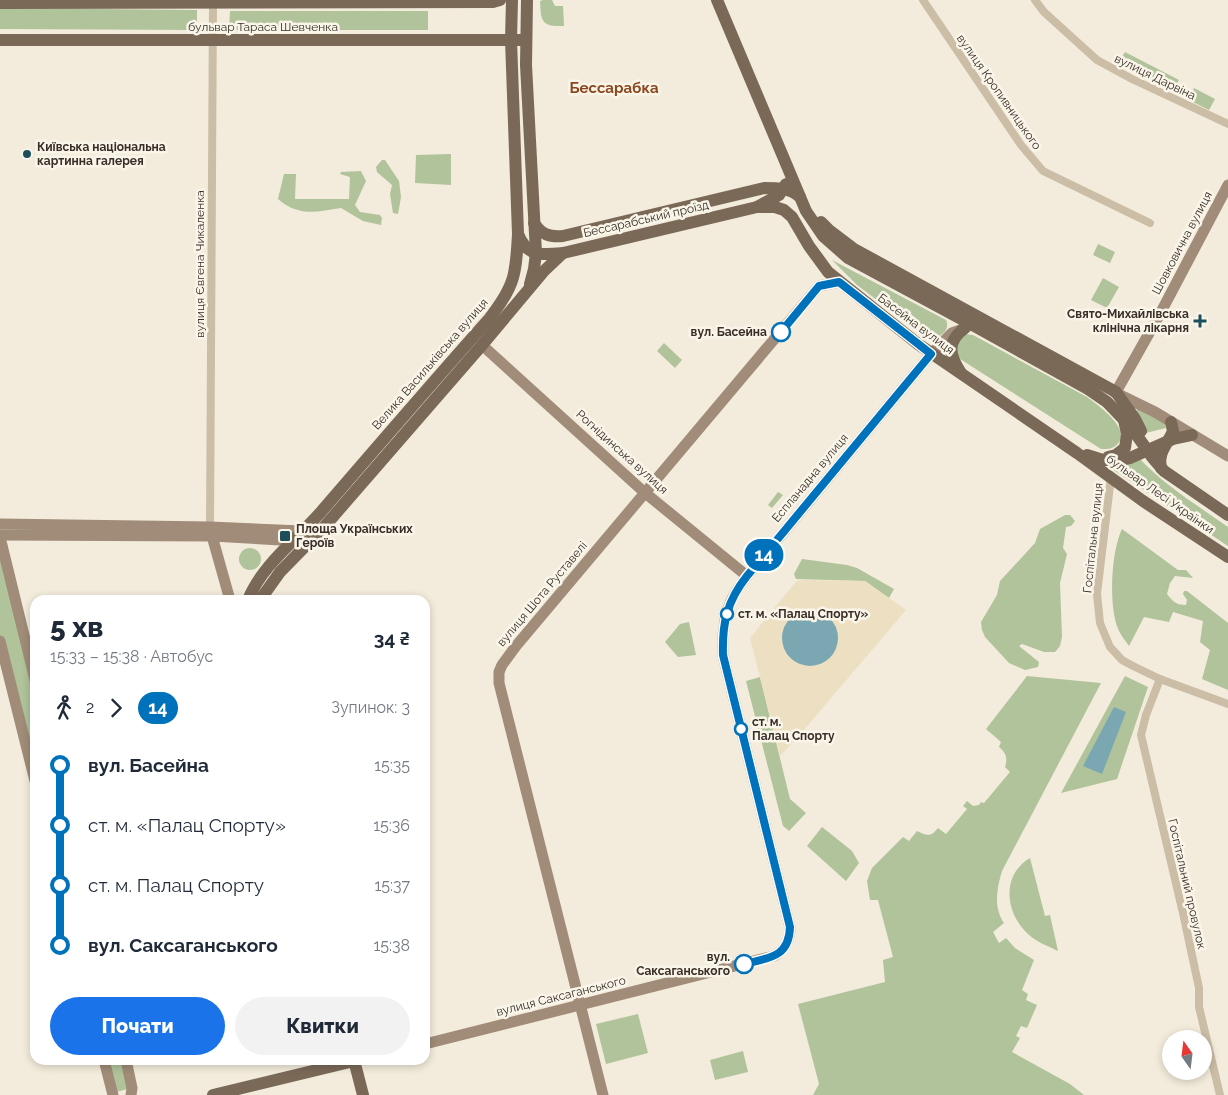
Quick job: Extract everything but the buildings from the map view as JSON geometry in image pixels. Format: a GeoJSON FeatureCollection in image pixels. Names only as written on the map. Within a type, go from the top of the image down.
{"type":"FeatureCollection","features":[{"type":"Feature","properties":{"kind":"main road","name":"бульвар Тараса Шевченка"},"geometry":{"type":"LineString","coordinates":[[0,3],[213,1],[493,2],[500,0]]}},
{"type":"Feature","properties":{"kind":"main road","name":"Велика Васильківська вулиця"},"geometry":{"type":"LineString","coordinates":[[264,595],[306,536],[503,301],[514,278],[518,234],[511,40],[512,0]]}},
{"type":"Feature","properties":{"kind":"main road","name":"Велика Васильківська вулиця"},"geometry":{"type":"LineString","coordinates":[[526,294],[534,269],[536,253],[526,40],[527,0]]}},
{"type":"Feature","properties":{"kind":"main road","name":"Басейна вулиця"},"geometry":{"type":"LineString","coordinates":[[717,0],[787,170],[806,211],[822,236],[848,258],[1088,389]]}},
{"type":"Feature","properties":{"kind":"main road","name":"бульвар Тараса Шевченка"},"geometry":{"type":"LineString","coordinates":[[0,40],[526,40]]}},
{"type":"Feature","properties":{"kind":"main road"},"geometry":{"type":"LineString","coordinates":[[785,189],[787,170]]}},
{"type":"Feature","properties":{"kind":"main road","name":"Шовковична вулиця"},"geometry":{"type":"LineString","coordinates":[[1116,392],[1161,312],[1228,185]]}},
{"type":"Feature","properties":{"kind":"main road","name":"Бессарабський проїзд"},"geometry":{"type":"LineString","coordinates":[[534,223],[544,234],[551,237],[567,235],[764,188],[785,189],[799,196]]}},
{"type":"Feature","properties":{"kind":"main road","name":"Бессарабський проїзд"},"geometry":{"type":"LineString","coordinates":[[536,253],[563,253],[757,207],[771,200],[785,189]]}},
{"type":"Feature","properties":{"kind":"main road","name":"Басейна вулиця"},"geometry":{"type":"LineString","coordinates":[[799,196],[829,230],[854,249],[1116,392]]}},
{"type":"Feature","properties":{"kind":"main road","name":"Басейна вулиця"},"geometry":{"type":"LineString","coordinates":[[757,207],[775,206],[784,210],[792,217],[820,263],[839,282],[931,354],[1077,452]]}},
{"type":"Feature","properties":{"kind":"main road"},"geometry":{"type":"LineString","coordinates":[[518,234],[524,246],[536,253]]}},
{"type":"Feature","properties":{"kind":"main road","name":"Велика Васильківська вулиця"},"geometry":{"type":"LineString","coordinates":[[251,595],[260,578],[291,542],[306,536],[331,519],[544,271],[563,253]]}},
{"type":"Feature","properties":{"kind":"main road","name":"вулиця Шота Руставелі"},"geometry":{"type":"LineString","coordinates":[[603,1095],[499,683],[499,672],[509,655],[644,492],[819,286],[839,282]]}},
{"type":"Feature","properties":{"kind":"main road"},"geometry":{"type":"LineString","coordinates":[[962,375],[954,362],[951,348],[955,337],[965,328],[978,328]]}},
{"type":"Feature","properties":{"kind":"main road","name":"Еспланадна вулиця"},"geometry":{"type":"LineString","coordinates":[[787,944],[790,927],[723,655],[724,625],[731,599],[747,576],[931,354],[952,333],[965,328]]}},
{"type":"Feature","properties":{"kind":"main road","name":"Рогнідинська вулиця"},"geometry":{"type":"LineString","coordinates":[[482,345],[644,492],[747,576]]}},
{"type":"Feature","properties":{"kind":"main road"},"geometry":{"type":"LineString","coordinates":[[1088,389],[1116,392],[1156,412],[1228,456]]}},
{"type":"Feature","properties":{"kind":"main road","name":"бульвар Лесі Українки"},"geometry":{"type":"LineString","coordinates":[[1088,389],[1107,402],[1122,417],[1161,468],[1178,482],[1228,515]]}},
{"type":"Feature","properties":{"kind":"main road"},"geometry":{"type":"LineString","coordinates":[[1116,392],[1135,419],[1147,450]]}},
{"type":"Feature","properties":{"kind":"main road"},"geometry":{"type":"LineString","coordinates":[[1094,457],[1116,455],[1124,448],[1127,434],[1122,417]]}},
{"type":"Feature","properties":{"kind":"main road"},"geometry":{"type":"LineString","coordinates":[[1161,468],[1162,451],[1173,431],[1171,422]]}},
{"type":"Feature","properties":{"kind":"main road"},"geometry":{"type":"LineString","coordinates":[[1077,452],[1111,461],[1130,458],[1168,441],[1192,435]]}},
{"type":"Feature","properties":{"kind":"main road","name":"бульвар Лесі Українки"},"geometry":{"type":"LineString","coordinates":[[1077,452],[1228,558]]}},
{"type":"Feature","properties":{"kind":"main road"},"geometry":{"type":"LineString","coordinates":[[0,524],[306,536]]}},
{"type":"Feature","properties":{"kind":"main road"},"geometry":{"type":"LineString","coordinates":[[211,532],[229,595]]}},
{"type":"Feature","properties":{"kind":"main road"},"geometry":{"type":"LineString","coordinates":[[30,659],[0,536],[211,532],[291,542]]}},
{"type":"Feature","properties":{"kind":"main road"},"geometry":{"type":"LineString","coordinates":[[0,640],[30,761]]}},
{"type":"Feature","properties":{"kind":"main road","name":"вулиця Саксаганського"},"geometry":{"type":"LineString","coordinates":[[430,1043],[774,956],[787,944]]}},
{"type":"Feature","properties":{"kind":"main road"},"geometry":{"type":"LineString","coordinates":[[105,1065],[114,1095]]}},
{"type":"Feature","properties":{"kind":"main road"},"geometry":{"type":"LineString","coordinates":[[127,1065],[132,1088],[131,1095]]}},
{"type":"Feature","properties":{"kind":"main road"},"geometry":{"type":"LineString","coordinates":[[214,1095],[335,1065]]}},
{"type":"Feature","properties":{"kind":"main road"},"geometry":{"type":"LineString","coordinates":[[356,1065],[363,1095]]}},
{"type":"Feature","properties":{"kind":"street","name":"вулиця Кропивницького"},"geometry":{"type":"LineString","coordinates":[[923,0],[1021,145],[1043,171],[1150,223]]}},
{"type":"Feature","properties":{"kind":"street","name":"вулиця Дарвіна"},"geometry":{"type":"LineString","coordinates":[[1035,0],[1044,12],[1097,60],[1132,80],[1228,124]]}},
{"type":"Feature","properties":{"kind":"street","name":"вулиця Євгена Чикаленка"},"geometry":{"type":"LineString","coordinates":[[211,532],[213,1]]}},
{"type":"Feature","properties":{"kind":"street","name":"Госпітальна вулиця"},"geometry":{"type":"LineString","coordinates":[[1111,477],[1097,594],[1100,623],[1110,647],[1122,660],[1160,679],[1228,704]]}},
{"type":"Feature","properties":{"kind":"street","name":"Госпітальний провулок"},"geometry":{"type":"LineString","coordinates":[[1160,679],[1146,716],[1142,735],[1185,922],[1199,988],[1199,1008],[1220,1095]]}},
{"type":"Feature","properties":{"kind":"green space"},"geometry":{"type":"Polygon","coordinates":[[[552,0],[555,6],[563,6],[564,26],[547,24],[544,21],[540,1],[552,0]]]}},
{"type":"Feature","properties":{"kind":"green space"},"geometry":{"type":"Polygon","coordinates":[[[0,8],[197,10],[197,30],[0,29],[0,8]]]}},
{"type":"Feature","properties":{"kind":"green space"},"geometry":{"type":"Polygon","coordinates":[[[230,11],[428,11],[428,30],[229,30],[230,11]]]}},
{"type":"Feature","properties":{"kind":"green space"},"geometry":{"type":"Polygon","coordinates":[[[1125,52],[1179,80],[1173,91],[1118,64],[1125,52]]]}},
{"type":"Feature","properties":{"kind":"green space"},"geometry":{"type":"Polygon","coordinates":[[[1194,88],[1215,99],[1209,110],[1189,100],[1194,88]]]}},
{"type":"Feature","properties":{"kind":"green space"},"geometry":{"type":"Polygon","coordinates":[[[451,154],[451,185],[415,183],[416,155],[451,154]]]}},
{"type":"Feature","properties":{"kind":"green space"},"geometry":{"type":"Polygon","coordinates":[[[382,160],[385,160],[399,181],[401,197],[398,214],[393,213],[390,194],[392,185],[377,172],[376,167],[382,160]]]}},
{"type":"Feature","properties":{"kind":"green space"},"geometry":{"type":"Polygon","coordinates":[[[361,171],[366,181],[355,205],[360,212],[380,215],[382,218],[381,225],[363,221],[341,208],[316,212],[301,211],[293,209],[278,199],[284,174],[296,174],[295,199],[349,199],[350,177],[340,174],[341,172],[361,171]]]}},
{"type":"Feature","properties":{"kind":"green space"},"geometry":{"type":"Polygon","coordinates":[[[1098,244],[1115,252],[1110,263],[1093,255],[1098,244]]]}},
{"type":"Feature","properties":{"kind":"green space"},"geometry":{"type":"Polygon","coordinates":[[[832,260],[946,320],[947,328],[935,338],[927,338],[857,285],[832,260]]]}},
{"type":"Feature","properties":{"kind":"green space"},"geometry":{"type":"Polygon","coordinates":[[[1103,278],[1119,287],[1107,308],[1091,300],[1103,278]]]}},
{"type":"Feature","properties":{"kind":"green space"},"geometry":{"type":"Polygon","coordinates":[[[964,334],[973,335],[1087,397],[1105,411],[1116,423],[1121,436],[1119,442],[1111,448],[1101,449],[957,357],[953,345],[964,334]]]}},
{"type":"Feature","properties":{"kind":"green space"},"geometry":{"type":"Polygon","coordinates":[[[664,343],[682,360],[675,368],[657,351],[664,343]]]}},
{"type":"Feature","properties":{"kind":"green space"},"geometry":{"type":"Polygon","coordinates":[[[1138,408],[1165,423],[1166,428],[1146,433],[1135,413],[1138,408]]]}},
{"type":"Feature","properties":{"kind":"green space"},"geometry":{"type":"Polygon","coordinates":[[[1139,458],[1170,486],[1228,527],[1228,546],[1112,469],[1139,458]]]}},
{"type":"Feature","properties":{"kind":"green space"},"geometry":{"type":"Polygon","coordinates":[[[778,492],[783,495],[772,508],[768,505],[778,492]]]}},
{"type":"Feature","properties":{"kind":"green space"},"geometry":{"type":"Polygon","coordinates":[[[1065,515],[1070,515],[1075,521],[1071,526],[1066,527],[1063,548],[1067,554],[1060,583],[1062,637],[1060,646],[1055,652],[1044,652],[1022,644],[1019,646],[1039,662],[1038,667],[1025,670],[1009,663],[985,637],[981,622],[997,595],[1000,581],[1035,543],[1040,529],[1065,515]]]}},
{"type":"Feature","properties":{"kind":"green space"},"geometry":{"type":"Polygon","coordinates":[[[1122,529],[1178,570],[1186,570],[1193,578],[1175,576],[1170,583],[1167,594],[1173,601],[1186,605],[1187,600],[1183,594],[1184,591],[1187,591],[1228,623],[1228,690],[1202,679],[1210,650],[1200,642],[1203,621],[1173,612],[1169,622],[1144,617],[1129,646],[1122,636],[1114,616],[1112,577],[1115,550],[1122,529]]]}},
{"type":"Feature","properties":{"kind":"green space"},"geometry":{"type":"Polygon","coordinates":[[[250,548],[260,555],[261,559],[254,569],[250,570],[240,563],[239,559],[246,549],[250,548]]]}},
{"type":"Feature","properties":{"kind":"green space"},"geometry":{"type":"Polygon","coordinates":[[[0,550],[30,661],[30,761],[0,641],[0,550]]]}},
{"type":"Feature","properties":{"kind":"green space"},"geometry":{"type":"Polygon","coordinates":[[[802,559],[857,568],[894,589],[889,598],[865,581],[796,579],[794,574],[802,559]]]}},
{"type":"Feature","properties":{"kind":"green space"},"geometry":{"type":"Polygon","coordinates":[[[689,622],[696,655],[678,657],[665,642],[680,624],[689,622]]]}},
{"type":"Feature","properties":{"kind":"green space"},"geometry":{"type":"Polygon","coordinates":[[[1027,676],[1101,683],[1002,871],[997,904],[1004,923],[993,932],[999,943],[1006,938],[1015,948],[1034,960],[1022,990],[1028,994],[1026,1000],[1037,1005],[1027,1028],[1021,1026],[1016,1036],[1020,1038],[1012,1052],[1070,1084],[1084,1095],[813,1095],[819,1084],[798,1004],[885,982],[883,960],[893,957],[878,900],[870,900],[867,881],[872,868],[903,837],[909,841],[917,831],[929,835],[938,828],[946,834],[967,809],[963,806],[967,801],[973,806],[979,805],[981,802],[984,803],[1010,772],[1005,767],[1006,756],[999,747],[1001,742],[986,729],[1027,676]]]}},
{"type":"Feature","properties":{"kind":"green space"},"geometry":{"type":"Polygon","coordinates":[[[1125,676],[1148,687],[1117,779],[1061,793],[1125,676]]]}},
{"type":"Feature","properties":{"kind":"green space"},"geometry":{"type":"Polygon","coordinates":[[[760,677],[790,799],[806,813],[789,831],[783,826],[746,681],[760,677]]]}},
{"type":"Feature","properties":{"kind":"green space"},"geometry":{"type":"Polygon","coordinates":[[[822,827],[852,851],[859,863],[846,881],[807,846],[822,827]]]}},
{"type":"Feature","properties":{"kind":"green space"},"geometry":{"type":"Polygon","coordinates":[[[1030,858],[1045,916],[1050,915],[1058,951],[1031,937],[1020,925],[1011,905],[1009,894],[1014,874],[1030,858]]]}},
{"type":"Feature","properties":{"kind":"green space"},"geometry":{"type":"Polygon","coordinates":[[[638,1014],[648,1053],[606,1064],[596,1024],[638,1014]]]}},
{"type":"Feature","properties":{"kind":"green space"},"geometry":{"type":"Polygon","coordinates":[[[743,1051],[748,1072],[715,1080],[710,1060],[743,1051]]]}},
{"type":"Feature","properties":{"kind":"green space"},"geometry":{"type":"Polygon","coordinates":[[[105,1065],[127,1065],[132,1088],[112,1093],[105,1065]]]}},
{"type":"Feature","properties":{"kind":"shaded area"},"geometry":{"type":"Polygon","coordinates":[[[799,580],[865,581],[906,610],[780,756],[750,638],[799,580]]]}},
{"type":"Feature","properties":{"kind":"water"},"geometry":{"type":"Polygon","coordinates":[[[810,610],[821,612],[830,618],[836,627],[838,638],[836,649],[830,658],[821,664],[810,666],[799,664],[790,658],[784,649],[782,638],[784,627],[790,618],[799,612],[810,610]]]}},
{"type":"Feature","properties":{"kind":"water"},"geometry":{"type":"Polygon","coordinates":[[[1114,707],[1126,712],[1102,774],[1083,766],[1114,707]]]}},
{"type":"Feature","properties":{"kind":"bus line","name":"14"},"geometry":{"type":"LineString","coordinates":[[744,964],[780,953],[787,944],[790,927],[723,655],[722,638],[731,599],[736,589],[931,354],[839,282],[819,286],[781,332]]}},
{"type":"Feature","properties":{"kind":"place","name":"Київська національна картинна галерея"},"geometry":{"type":"Point","coordinates":[27,154]}},
{"type":"Feature","properties":{"kind":"place","name":"Свято-Михайлівська клінічна лікарня"},"geometry":{"type":"Point","coordinates":[1200,321]}},
{"type":"Feature","properties":{"kind":"place","name":"вул. Басейна"},"geometry":{"type":"Point","coordinates":[781,332]}},
{"type":"Feature","properties":{"kind":"place","name":"Площа Українських Героїв"},"geometry":{"type":"Point","coordinates":[285,536]}},
{"type":"Feature","properties":{"kind":"place","name":"ст. м. «Палац Спорту»"},"geometry":{"type":"Point","coordinates":[727,614]}},
{"type":"Feature","properties":{"kind":"place","name":"ст. м. Палац Спорту"},"geometry":{"type":"Point","coordinates":[741,729]}},
{"type":"Feature","properties":{"kind":"place","name":"вул. Саксаганського"},"geometry":{"type":"Point","coordinates":[744,964]}},
{"type":"Feature","properties":{"kind":"district","name":"Бессарабка"},"geometry":{"type":"Point","coordinates":[614,88]}}]}
